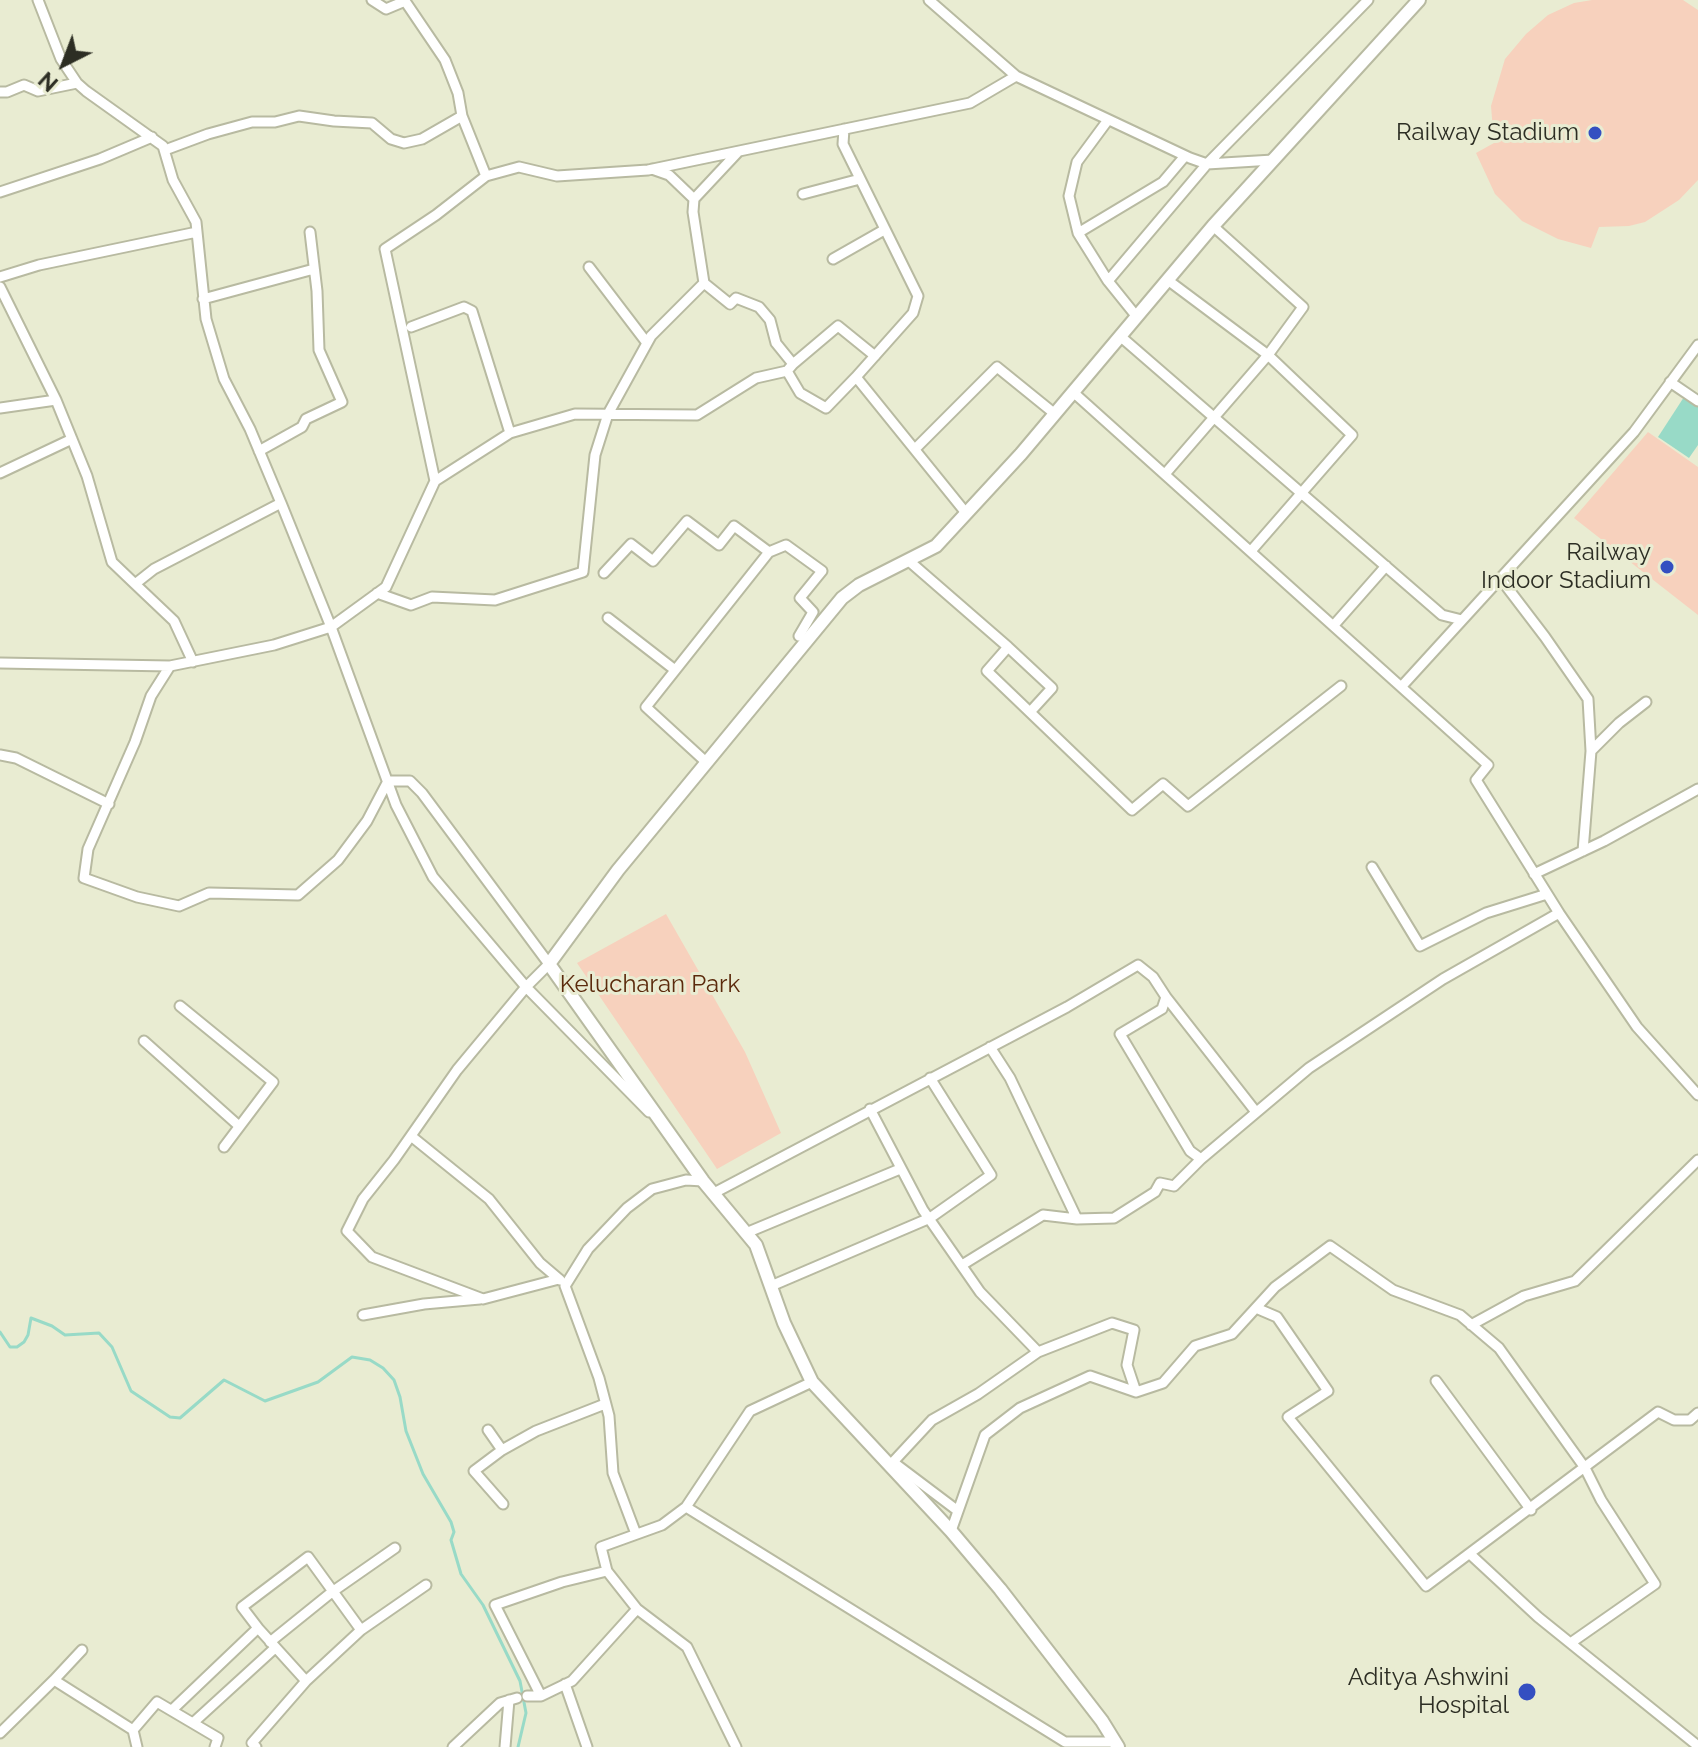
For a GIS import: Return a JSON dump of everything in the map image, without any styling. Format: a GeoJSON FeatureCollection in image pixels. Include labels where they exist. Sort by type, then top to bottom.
{"type":"FeatureCollection","features":[{"type":"Feature","properties":{"kind":"street"},"geometry":{"type":"LineString","coordinates":[[38,0],[61,59],[77,83],[152,137],[165,150],[173,180],[196,222],[206,319],[224,379],[281,503],[402,816],[433,877],[526,987],[668,1131]]}},
{"type":"Feature","properties":{"kind":"street"},"geometry":{"type":"LineString","coordinates":[[372,0],[386,9],[405,1],[445,60],[458,93],[462,116],[486,176]]}},
{"type":"Feature","properties":{"kind":"street"},"geometry":{"type":"LineString","coordinates":[[929,0],[1016,76],[1185,156],[1207,164],[1273,160]]}},
{"type":"Feature","properties":{"kind":"street"},"geometry":{"type":"LineString","coordinates":[[1108,281],[1207,164],[1368,0]]}},
{"type":"Feature","properties":{"kind":"street"},"geometry":{"type":"LineString","coordinates":[[483,1299],[372,1257],[347,1231],[363,1199],[457,1070],[549,964],[618,870],[842,598],[859,585],[936,546],[1055,414],[1213,226],[1419,0]]}},
{"type":"Feature","properties":{"kind":"street"},"geometry":{"type":"LineString","coordinates":[[435,481],[385,249],[486,176],[519,167],[557,176],[651,169],[970,103],[1016,76]]}},
{"type":"Feature","properties":{"kind":"street"},"geometry":{"type":"LineString","coordinates":[[0,92],[24,85],[38,91],[77,83]]}},
{"type":"Feature","properties":{"kind":"street"},"geometry":{"type":"LineString","coordinates":[[165,150],[252,122],[275,122],[299,116],[372,123],[391,139],[404,143],[422,139],[462,116]]}},
{"type":"Feature","properties":{"kind":"street"},"geometry":{"type":"LineString","coordinates":[[1108,120],[1084,151],[1074,173],[1069,196],[1078,233],[1108,281],[1137,317]]}},
{"type":"Feature","properties":{"kind":"street"},"geometry":{"type":"LineString","coordinates":[[739,151],[694,199],[693,212],[704,283],[730,304],[736,298],[759,307],[770,320],[776,343],[800,393],[826,408],[913,313],[918,296],[843,144],[844,129]]}},
{"type":"Feature","properties":{"kind":"street"},"geometry":{"type":"LineString","coordinates":[[0,192],[110,156],[152,137]]}},
{"type":"Feature","properties":{"kind":"street"},"geometry":{"type":"LineString","coordinates":[[1078,233],[1163,182],[1185,156]]}},
{"type":"Feature","properties":{"kind":"street"},"geometry":{"type":"LineString","coordinates":[[651,169],[669,175],[694,199]]}},
{"type":"Feature","properties":{"kind":"street"},"geometry":{"type":"LineString","coordinates":[[803,194],[860,179]]}},
{"type":"Feature","properties":{"kind":"street"},"geometry":{"type":"LineString","coordinates":[[1165,474],[1268,355],[1303,307],[1213,226]]}},
{"type":"Feature","properties":{"kind":"street"},"geometry":{"type":"LineString","coordinates":[[833,259],[884,230]]}},
{"type":"Feature","properties":{"kind":"street"},"geometry":{"type":"LineString","coordinates":[[0,277],[39,265],[197,232]]}},
{"type":"Feature","properties":{"kind":"street"},"geometry":{"type":"LineString","coordinates":[[259,451],[302,427],[306,419],[342,402],[319,350],[310,232]]}},
{"type":"Feature","properties":{"kind":"street"},"geometry":{"type":"LineString","coordinates":[[589,267],[647,343]]}},
{"type":"Feature","properties":{"kind":"street"},"geometry":{"type":"LineString","coordinates":[[203,299],[314,269]]}},
{"type":"Feature","properties":{"kind":"street"},"geometry":{"type":"LineString","coordinates":[[1169,281],[1268,355],[1352,435],[1251,551]]}},
{"type":"Feature","properties":{"kind":"street"},"geometry":{"type":"LineString","coordinates":[[377,593],[411,605],[432,597],[495,600],[583,572],[595,455],[608,414],[651,336],[704,283]]}},
{"type":"Feature","properties":{"kind":"street"},"geometry":{"type":"LineString","coordinates":[[0,287],[72,439],[87,476],[112,562],[174,621],[193,662]]}},
{"type":"Feature","properties":{"kind":"street"},"geometry":{"type":"LineString","coordinates":[[411,327],[464,307],[472,311],[510,433]]}},
{"type":"Feature","properties":{"kind":"street"},"geometry":{"type":"LineString","coordinates":[[0,663],[170,666],[274,645],[331,627],[386,587],[435,481],[510,433],[575,414],[697,415],[756,378],[790,367],[838,326],[875,356]]}},
{"type":"Feature","properties":{"kind":"street"},"geometry":{"type":"LineString","coordinates":[[1120,336],[1442,615],[1462,620]]}},
{"type":"Feature","properties":{"kind":"street"},"geometry":{"type":"LineString","coordinates":[[1402,686],[1634,432],[1698,345]]}},
{"type":"Feature","properties":{"kind":"street"},"geometry":{"type":"LineString","coordinates":[[915,449],[997,367],[1055,414]]}},
{"type":"Feature","properties":{"kind":"street"},"geometry":{"type":"LineString","coordinates":[[856,377],[966,513]]}},
{"type":"Feature","properties":{"kind":"street"},"geometry":{"type":"LineString","coordinates":[[1670,382],[1698,401]]}},
{"type":"Feature","properties":{"kind":"street"},"geometry":{"type":"LineString","coordinates":[[1073,392],[1488,765],[1476,780],[1534,874],[1637,1027],[1698,1095]]}},
{"type":"Feature","properties":{"kind":"street"},"geometry":{"type":"LineString","coordinates":[[0,408],[56,400]]}},
{"type":"Feature","properties":{"kind":"street"},"geometry":{"type":"LineString","coordinates":[[0,473],[72,439]]}},
{"type":"Feature","properties":{"kind":"street"},"geometry":{"type":"LineString","coordinates":[[135,584],[154,569],[281,503]]}},
{"type":"Feature","properties":{"kind":"street"},"geometry":{"type":"LineString","coordinates":[[604,573],[631,544],[653,561],[687,521],[719,545],[734,526],[769,552]]}},
{"type":"Feature","properties":{"kind":"street"},"geometry":{"type":"LineString","coordinates":[[706,762],[646,707],[769,552],[786,545],[822,571],[800,598],[813,612],[799,636]]}},
{"type":"Feature","properties":{"kind":"street"},"geometry":{"type":"LineString","coordinates":[[909,561],[1052,688],[1031,711]]}},
{"type":"Feature","properties":{"kind":"street"},"geometry":{"type":"LineString","coordinates":[[1334,625],[1386,566]]}},
{"type":"Feature","properties":{"kind":"street"},"geometry":{"type":"LineString","coordinates":[[1500,578],[1588,699],[1591,751],[1583,851]]}},
{"type":"Feature","properties":{"kind":"street"},"geometry":{"type":"LineString","coordinates":[[608,618],[675,670]]}},
{"type":"Feature","properties":{"kind":"street"},"geometry":{"type":"LineString","coordinates":[[1008,647],[987,671],[1132,810],[1163,784],[1188,806],[1341,686]]}},
{"type":"Feature","properties":{"kind":"street"},"geometry":{"type":"LineString","coordinates":[[170,666],[151,696],[88,849],[84,878],[137,897],[179,906],[209,893],[298,895],[338,860],[367,821],[388,781]]}},
{"type":"Feature","properties":{"kind":"street"},"geometry":{"type":"LineString","coordinates":[[1591,751],[1646,702]]}},
{"type":"Feature","properties":{"kind":"street"},"geometry":{"type":"LineString","coordinates":[[0,755],[16,758],[109,804]]}},
{"type":"Feature","properties":{"kind":"street"},"geometry":{"type":"LineString","coordinates":[[388,781],[410,781],[422,793],[549,964],[703,1181],[756,1245],[784,1323],[812,1382],[951,1531],[1058,1663],[1116,1744]]}},
{"type":"Feature","properties":{"kind":"street"},"geometry":{"type":"LineString","coordinates":[[1534,874],[1698,789]]}},
{"type":"Feature","properties":{"kind":"street"},"geometry":{"type":"LineString","coordinates":[[1372,867],[1420,946],[1486,913],[1547,894]]}},
{"type":"Feature","properties":{"kind":"street"},"geometry":{"type":"LineString","coordinates":[[962,1265],[1043,1215],[1077,1219],[1114,1218],[1155,1192],[1160,1183],[1174,1186],[1201,1159],[1309,1068],[1443,979],[1559,913]]}},
{"type":"Feature","properties":{"kind":"street"},"geometry":{"type":"LineString","coordinates":[[714,1193],[1067,1007],[1138,965],[1153,977],[1256,1112]]}},
{"type":"Feature","properties":{"kind":"street"},"geometry":{"type":"LineString","coordinates":[[1166,997],[1162,1009],[1120,1034],[1190,1151],[1201,1159]]}},
{"type":"Feature","properties":{"kind":"street"},"geometry":{"type":"LineString","coordinates":[[180,1006],[273,1082],[224,1147]]}},
{"type":"Feature","properties":{"kind":"street"},"geometry":{"type":"LineString","coordinates":[[144,1041],[239,1126]]}},
{"type":"Feature","properties":{"kind":"street"},"geometry":{"type":"LineString","coordinates":[[990,1047],[1010,1078],[1077,1219]]}},
{"type":"Feature","properties":{"kind":"street"},"geometry":{"type":"LineString","coordinates":[[771,1286],[930,1218],[991,1175],[930,1078]]}},
{"type":"Feature","properties":{"kind":"street"},"geometry":{"type":"LineString","coordinates":[[870,1109],[900,1169],[980,1292],[1038,1352]]}},
{"type":"Feature","properties":{"kind":"street"},"geometry":{"type":"LineString","coordinates":[[411,1136],[489,1199],[540,1263],[562,1282],[599,1378],[613,1473],[636,1534]]}},
{"type":"Feature","properties":{"kind":"street"},"geometry":{"type":"LineString","coordinates":[[1471,1325],[1524,1296],[1575,1281],[1698,1160]]}},
{"type":"Feature","properties":{"kind":"street"},"geometry":{"type":"LineString","coordinates":[[746,1233],[900,1169]]}},
{"type":"Feature","properties":{"kind":"street"},"geometry":{"type":"LineString","coordinates":[[363,1315],[424,1304],[483,1299],[562,1282],[627,1208],[652,1189],[686,1180],[703,1181]]}},
{"type":"Feature","properties":{"kind":"street"},"geometry":{"type":"LineString","coordinates":[[951,1531],[985,1435],[1020,1408],[1090,1376],[1136,1392],[1163,1383],[1195,1346],[1232,1334],[1275,1287],[1330,1246],[1393,1290],[1460,1315],[1499,1348],[1585,1468],[1601,1500],[1655,1584],[1572,1642]]}},
{"type":"Feature","properties":{"kind":"street"},"geometry":{"type":"LineString","coordinates":[[1256,1308],[1277,1317],[1328,1391],[1288,1417],[1426,1586],[1658,1412],[1674,1420],[1690,1420],[1698,1413]]}},
{"type":"Feature","properties":{"kind":"street"},"geometry":{"type":"LineString","coordinates":[[958,1511],[893,1462],[932,1420],[978,1394],[1038,1352],[1112,1323],[1134,1330],[1127,1365],[1136,1392]]}},
{"type":"Feature","properties":{"kind":"street"},"geometry":{"type":"LineString","coordinates":[[1436,1381],[1531,1510]]}},
{"type":"Feature","properties":{"kind":"street"},"geometry":{"type":"LineString","coordinates":[[736,1747],[687,1647],[637,1609],[607,1571],[601,1547],[662,1525],[686,1507],[750,1411],[812,1382]]}},
{"type":"Feature","properties":{"kind":"street"},"geometry":{"type":"LineString","coordinates":[[503,1504],[474,1471],[502,1450],[536,1431],[605,1404]]}},
{"type":"Feature","properties":{"kind":"street"},"geometry":{"type":"LineString","coordinates":[[488,1430],[502,1450]]}},
{"type":"Feature","properties":{"kind":"street"},"geometry":{"type":"LineString","coordinates":[[686,1507],[1065,1742],[1116,1744]]}},
{"type":"Feature","properties":{"kind":"street"},"geometry":{"type":"LineString","coordinates":[[194,1722],[332,1592],[395,1548]]}},
{"type":"Feature","properties":{"kind":"street"},"geometry":{"type":"LineString","coordinates":[[1470,1554],[1538,1617],[1698,1746]]}},
{"type":"Feature","properties":{"kind":"street"},"geometry":{"type":"LineString","coordinates":[[306,1681],[242,1607],[308,1557],[361,1630]]}},
{"type":"Feature","properties":{"kind":"street"},"geometry":{"type":"LineString","coordinates":[[541,1696],[495,1605],[562,1582],[607,1571]]}},
{"type":"Feature","properties":{"kind":"street"},"geometry":{"type":"LineString","coordinates":[[256,1747],[252,1743],[306,1681],[361,1630],[426,1585]]}},
{"type":"Feature","properties":{"kind":"street"},"geometry":{"type":"LineString","coordinates":[[453,1747],[500,1703],[541,1696],[572,1681],[637,1609]]}},
{"type":"Feature","properties":{"kind":"street"},"geometry":{"type":"LineString","coordinates":[[172,1710],[258,1628]]}},
{"type":"Feature","properties":{"kind":"street"},"geometry":{"type":"LineString","coordinates":[[0,1733],[82,1650]]}},
{"type":"Feature","properties":{"kind":"street"},"geometry":{"type":"LineString","coordinates":[[54,1680],[133,1730],[137,1747]]}},
{"type":"Feature","properties":{"kind":"street"},"geometry":{"type":"LineString","coordinates":[[565,1684],[587,1747]]}},
{"type":"Feature","properties":{"kind":"street"},"geometry":{"type":"LineString","coordinates":[[505,1747],[518,1698]]}},
{"type":"Feature","properties":{"kind":"street"},"geometry":{"type":"LineString","coordinates":[[133,1730],[157,1702],[218,1738],[215,1747]]}},
{"type":"Feature","properties":{"kind":"green space","name":"Railway Stadium"},"geometry":{"type":"Polygon","coordinates":[[[1592,0],[1683,0],[1698,10],[1698,180],[1679,200],[1645,222],[1599,227],[1591,248],[1558,239],[1522,221],[1495,194],[1476,153],[1494,143],[1491,106],[1505,59],[1526,34],[1548,15],[1574,3],[1592,0]]]}},
{"type":"Feature","properties":{"kind":"green space","name":"Railway Indoor Stadium"},"geometry":{"type":"Polygon","coordinates":[[[1648,432],[1698,467],[1698,615],[1574,518],[1648,432]]]}},
{"type":"Feature","properties":{"kind":"green space","name":"Kelucharan Park"},"geometry":{"type":"Polygon","coordinates":[[[666,914],[745,1052],[781,1133],[717,1169],[577,963],[666,914]]]}},
{"type":"Feature","properties":{"kind":"water"},"geometry":{"type":"Polygon","coordinates":[[[1684,397],[1698,407],[1698,445],[1689,458],[1658,437],[1684,397]]]}},
{"type":"Feature","properties":{"kind":"waterway"},"geometry":{"type":"LineString","coordinates":[[0,1332],[10,1347],[24,1342],[31,1318],[65,1335],[99,1333],[112,1347],[131,1391],[170,1417],[180,1418],[224,1380],[265,1401],[318,1382],[352,1357],[370,1360],[383,1368],[394,1380],[406,1431],[423,1474],[451,1522],[454,1532],[451,1540],[461,1574],[483,1605],[520,1681],[526,1713],[518,1747]]}},
{"type":"Feature","properties":{"kind":"place","name":"Railway Stadium"},"geometry":{"type":"Point","coordinates":[1595,133]}},
{"type":"Feature","properties":{"kind":"place","name":"Railway Indoor Stadium"},"geometry":{"type":"Point","coordinates":[1667,567]}},
{"type":"Feature","properties":{"kind":"place","name":"Aditya Ashwini Hospital"},"geometry":{"type":"Point","coordinates":[1527,1692]}}]}
